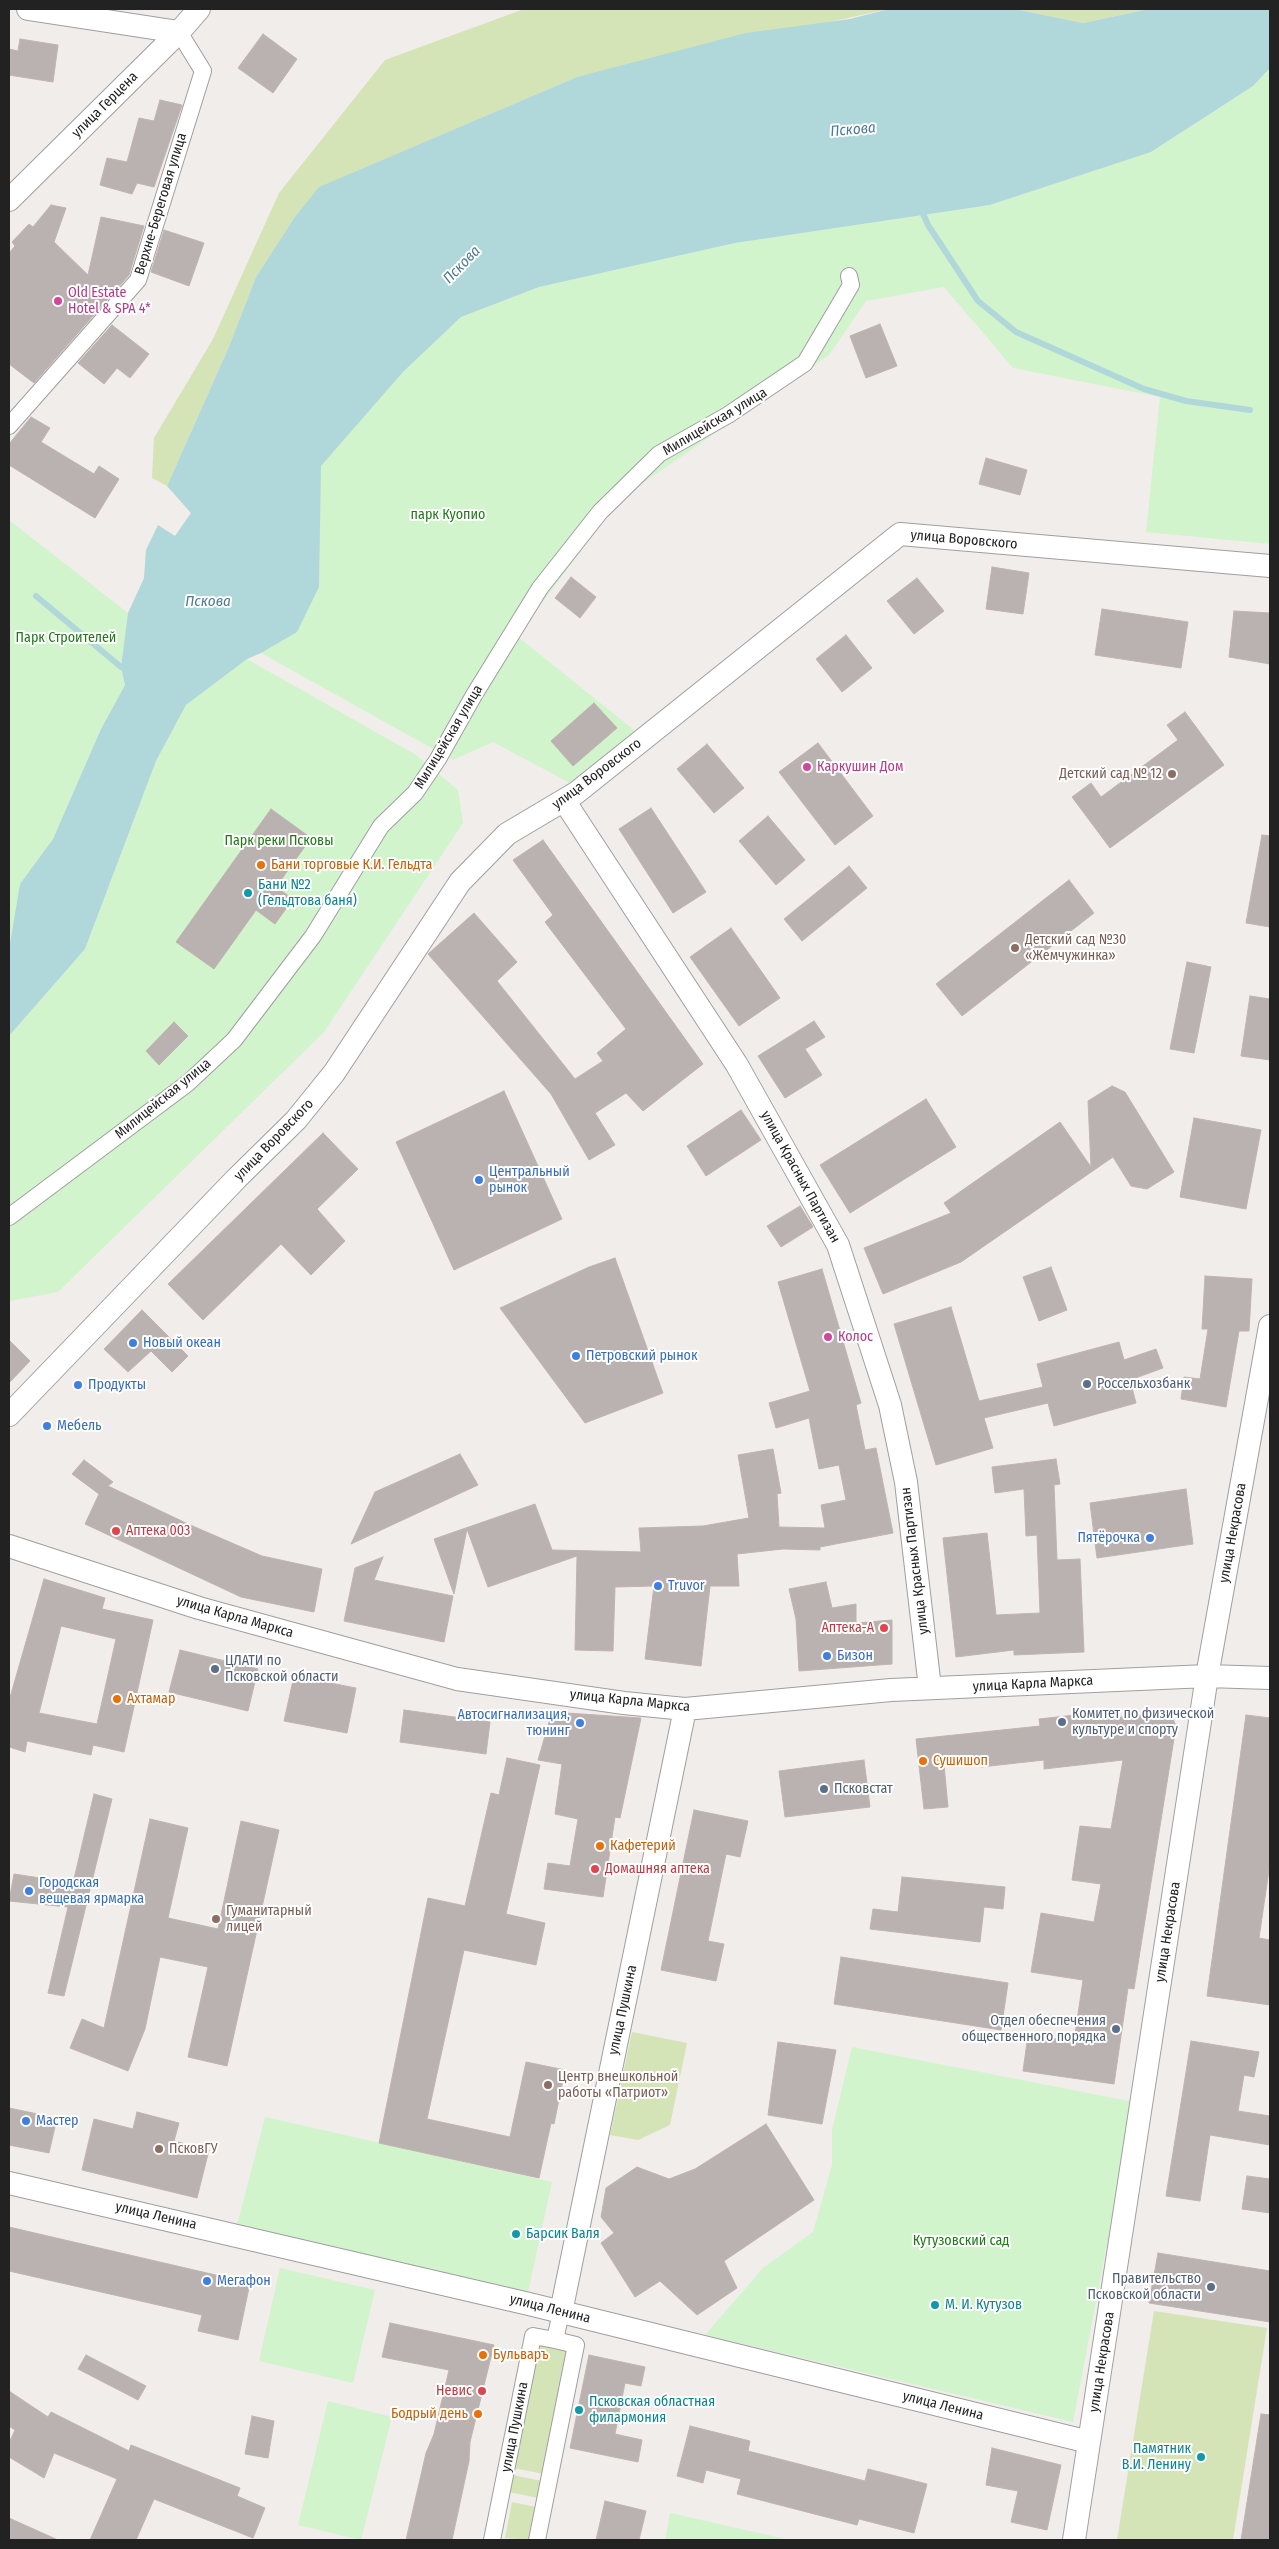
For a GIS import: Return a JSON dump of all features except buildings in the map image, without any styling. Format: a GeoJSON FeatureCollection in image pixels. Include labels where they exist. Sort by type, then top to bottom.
{"type":"FeatureCollection","features":[{"type":"Feature","properties":{"kind":"street"},"geometry":{"type":"LineString","coordinates":[[28,9],[179,32]]}},
{"type":"Feature","properties":{"kind":"street","name":"улица Герцена"},"geometry":{"type":"LineString","coordinates":[[9,200],[179,32],[199,9]]}},
{"type":"Feature","properties":{"kind":"street","name":"Верхне-Береговая улица"},"geometry":{"type":"LineString","coordinates":[[9,426],[138,280],[203,71],[179,32]]}},
{"type":"Feature","properties":{"kind":"street","name":"Милицейская улица"},"geometry":{"type":"LineString","coordinates":[[9,1217],[188,1083],[234,1040],[312,936],[381,826],[415,793],[438,759],[540,588],[600,512],[659,454],[728,415],[804,363],[851,285],[849,276]]}},
{"type":"Feature","properties":{"kind":"street","name":"улица Воровского"},"geometry":{"type":"LineString","coordinates":[[9,1415],[237,1178],[296,1120],[334,1073],[460,882],[507,834],[565,802],[900,534],[1270,566]]}},
{"type":"Feature","properties":{"kind":"street","name":"улица Красных Партизан"},"geometry":{"type":"LineString","coordinates":[[565,802],[737,1065],[838,1245],[890,1405],[894,1424],[906,1482],[930,1688]]}},
{"type":"Feature","properties":{"kind":"street","name":"улица Некрасова"},"geometry":{"type":"LineString","coordinates":[[1074,2540],[1207,1676],[1270,1326]]}},
{"type":"Feature","properties":{"kind":"street","name":"улица Карла Маркса"},"geometry":{"type":"LineString","coordinates":[[9,1546],[199,1608],[457,1679],[624,1703],[685,1709],[930,1688],[1207,1676],[1270,1678]]}},
{"type":"Feature","properties":{"kind":"street","name":"улица Пушкина"},"geometry":{"type":"LineString","coordinates":[[555,2340],[685,1709]]}},
{"type":"Feature","properties":{"kind":"street","name":"улица Ленина"},"geometry":{"type":"LineString","coordinates":[[9,2183],[561,2312],[1090,2442]]}},
{"type":"Feature","properties":{"kind":"street","name":"улица Пушкина"},"geometry":{"type":"LineString","coordinates":[[492,2540],[533,2336],[576,2345],[537,2540]]}},
{"type":"Feature","properties":{"kind":"green space"},"geometry":{"type":"Polygon","coordinates":[[[524,9],[889,9],[577,77],[320,187],[294,218],[256,277],[228,349],[167,486],[152,478],[154,438],[213,339],[279,193],[385,60],[524,9]]]}},
{"type":"Feature","properties":{"kind":"green space"},"geometry":{"type":"Polygon","coordinates":[[[1015,9],[1149,9],[1083,23],[1015,9]]]}},
{"type":"Feature","properties":{"kind":"green space","name":"парк Куопио"},"geometry":{"type":"Polygon","coordinates":[[[1270,68],[1270,544],[1146,532],[1160,397],[1013,368],[944,287],[866,301],[829,355],[621,498],[517,636],[639,734],[572,784],[493,742],[453,760],[261,653],[297,631],[319,587],[320,466],[403,372],[461,317],[539,287],[735,243],[990,205],[1151,152],[1253,86],[1270,68]]]}},
{"type":"Feature","properties":{"kind":"green space","name":"Парк Строителей"},"geometry":{"type":"Polygon","coordinates":[[[9,520],[128,613],[121,667],[125,685],[101,729],[53,839],[20,884],[9,949],[9,520]]]}},
{"type":"Feature","properties":{"kind":"green space","name":"Парк реки Псковы"},"geometry":{"type":"Polygon","coordinates":[[[247,659],[416,755],[458,790],[463,823],[324,1032],[58,1292],[9,1301],[9,1036],[85,949],[156,761],[186,705],[247,659]]]}},
{"type":"Feature","properties":{"kind":"green space"},"geometry":{"type":"Polygon","coordinates":[[[632,2032],[687,2043],[670,2125],[638,2140],[610,2135],[632,2032]]]}},
{"type":"Feature","properties":{"kind":"green space","name":"Кутузовский сад"},"geometry":{"type":"Polygon","coordinates":[[[852,2047],[1134,2102],[1073,2422],[705,2335],[763,2268],[813,2232],[832,2165],[832,2130],[852,2047]]]}},
{"type":"Feature","properties":{"kind":"green space"},"geometry":{"type":"Polygon","coordinates":[[[265,2117],[552,2182],[527,2297],[236,2229],[265,2117]]]}},
{"type":"Feature","properties":{"kind":"green space"},"geometry":{"type":"Polygon","coordinates":[[[280,2268],[375,2290],[353,2383],[259,2361],[280,2268]]]}},
{"type":"Feature","properties":{"kind":"green space"},"geometry":{"type":"Polygon","coordinates":[[[1154,2311],[1267,2328],[1233,2540],[1117,2540],[1154,2311]]]}},
{"type":"Feature","properties":{"kind":"green space"},"geometry":{"type":"Polygon","coordinates":[[[538,2341],[569,2348],[544,2474],[513,2468],[538,2341]]]}},
{"type":"Feature","properties":{"kind":"green space"},"geometry":{"type":"Polygon","coordinates":[[[328,2401],[392,2417],[361,2540],[298,2525],[328,2401]]]}},
{"type":"Feature","properties":{"kind":"green space"},"geometry":{"type":"Polygon","coordinates":[[[513,2475],[542,2481],[538,2498],[509,2492],[513,2475]]]}},
{"type":"Feature","properties":{"kind":"green space"},"geometry":{"type":"Polygon","coordinates":[[[512,2502],[536,2507],[530,2540],[505,2538],[512,2502]]]}},
{"type":"Feature","properties":{"kind":"green space"},"geometry":{"type":"Polygon","coordinates":[[[670,2513],[790,2540],[665,2540],[670,2513]]]}},
{"type":"Feature","properties":{"kind":"water","name":"Пскова"},"geometry":{"type":"Polygon","coordinates":[[[889,9],[1015,9],[1083,23],[1149,9],[1270,9],[1270,68],[1253,86],[1151,152],[990,205],[735,243],[539,287],[461,317],[403,372],[321,466],[319,587],[297,632],[247,659],[186,705],[156,761],[85,949],[9,1036],[9,949],[20,884],[53,839],[101,729],[125,685],[121,667],[128,613],[144,578],[146,550],[158,525],[175,536],[191,513],[167,486],[228,349],[256,277],[294,218],[319,187],[577,77],[746,33],[850,19],[889,9]]]}},
{"type":"Feature","properties":{"kind":"waterway"},"geometry":{"type":"LineString","coordinates":[[921,209],[928,225],[978,301],[1016,332],[1144,389],[1186,401],[1250,410]]}},
{"type":"Feature","properties":{"kind":"waterway"},"geometry":{"type":"LineString","coordinates":[[36,596],[121,667]]}},
{"type":"Feature","properties":{"kind":"place","name":"Old Estate Hotel & SPA 4*"},"geometry":{"type":"Point","coordinates":[58,301]}},
{"type":"Feature","properties":{"kind":"place","name":"Каркушин Дом"},"geometry":{"type":"Point","coordinates":[807,767]}},
{"type":"Feature","properties":{"kind":"place","name":"Детский сад № 12"},"geometry":{"type":"Point","coordinates":[1172,774]}},
{"type":"Feature","properties":{"kind":"place","name":"Бани торговые К.И. Гельдта"},"geometry":{"type":"Point","coordinates":[261,865]}},
{"type":"Feature","properties":{"kind":"place","name":"Бани №2 (Гельдтова баня)"},"geometry":{"type":"Point","coordinates":[248,893]}},
{"type":"Feature","properties":{"kind":"place","name":"Детский сад №30 «Жемчужинка»"},"geometry":{"type":"Point","coordinates":[1015,948]}},
{"type":"Feature","properties":{"kind":"place","name":"Центральный рынок"},"geometry":{"type":"Point","coordinates":[479,1180]}},
{"type":"Feature","properties":{"kind":"place","name":"Колос"},"geometry":{"type":"Point","coordinates":[828,1337]}},
{"type":"Feature","properties":{"kind":"place","name":"Новый океан"},"geometry":{"type":"Point","coordinates":[133,1343]}},
{"type":"Feature","properties":{"kind":"place","name":"Петровский рынок"},"geometry":{"type":"Point","coordinates":[576,1356]}},
{"type":"Feature","properties":{"kind":"place","name":"Россельхозбанк"},"geometry":{"type":"Point","coordinates":[1087,1384]}},
{"type":"Feature","properties":{"kind":"place","name":"Продукты"},"geometry":{"type":"Point","coordinates":[78,1385]}},
{"type":"Feature","properties":{"kind":"place","name":"Мебель"},"geometry":{"type":"Point","coordinates":[47,1426]}},
{"type":"Feature","properties":{"kind":"place","name":"Аптека 003"},"geometry":{"type":"Point","coordinates":[116,1531]}},
{"type":"Feature","properties":{"kind":"place","name":"Пятёрочка"},"geometry":{"type":"Point","coordinates":[1150,1538]}},
{"type":"Feature","properties":{"kind":"place","name":"Truvor"},"geometry":{"type":"Point","coordinates":[658,1586]}},
{"type":"Feature","properties":{"kind":"place","name":"Аптека-А"},"geometry":{"type":"Point","coordinates":[884,1628]}},
{"type":"Feature","properties":{"kind":"place","name":"Бизон"},"geometry":{"type":"Point","coordinates":[827,1656]}},
{"type":"Feature","properties":{"kind":"place","name":"ЦЛАТИ по Псковской области"},"geometry":{"type":"Point","coordinates":[215,1669]}},
{"type":"Feature","properties":{"kind":"place","name":"Ахтамар"},"geometry":{"type":"Point","coordinates":[117,1699]}},
{"type":"Feature","properties":{"kind":"place","name":"Комитет по физической культуре и спорту"},"geometry":{"type":"Point","coordinates":[1062,1722]}},
{"type":"Feature","properties":{"kind":"place","name":"Автосигнализация, тюнинг"},"geometry":{"type":"Point","coordinates":[580,1723]}},
{"type":"Feature","properties":{"kind":"place","name":"Сушишоп"},"geometry":{"type":"Point","coordinates":[923,1761]}},
{"type":"Feature","properties":{"kind":"place","name":"Псковстат"},"geometry":{"type":"Point","coordinates":[824,1789]}},
{"type":"Feature","properties":{"kind":"place","name":"Кафетерий"},"geometry":{"type":"Point","coordinates":[600,1846]}},
{"type":"Feature","properties":{"kind":"place","name":"Домашняя аптека"},"geometry":{"type":"Point","coordinates":[595,1869]}},
{"type":"Feature","properties":{"kind":"place","name":"Городская вещевая ярмарка"},"geometry":{"type":"Point","coordinates":[29,1891]}},
{"type":"Feature","properties":{"kind":"place","name":"Гуманитарный лицей"},"geometry":{"type":"Point","coordinates":[216,1919]}},
{"type":"Feature","properties":{"kind":"place","name":"Отдел обеспечения общественного порядка"},"geometry":{"type":"Point","coordinates":[1116,2029]}},
{"type":"Feature","properties":{"kind":"place","name":"Центр внешкольной работы «Патриот»"},"geometry":{"type":"Point","coordinates":[548,2085]}},
{"type":"Feature","properties":{"kind":"place","name":"Мастер"},"geometry":{"type":"Point","coordinates":[26,2121]}},
{"type":"Feature","properties":{"kind":"place","name":"ПсковГУ"},"geometry":{"type":"Point","coordinates":[159,2149]}},
{"type":"Feature","properties":{"kind":"place","name":"Барсик Валя"},"geometry":{"type":"Point","coordinates":[516,2234]}},
{"type":"Feature","properties":{"kind":"place","name":"Мегафон"},"geometry":{"type":"Point","coordinates":[207,2281]}},
{"type":"Feature","properties":{"kind":"place","name":"Правительство Псковской области"},"geometry":{"type":"Point","coordinates":[1211,2287]}},
{"type":"Feature","properties":{"kind":"place","name":"М. И. Кутузов"},"geometry":{"type":"Point","coordinates":[935,2305]}},
{"type":"Feature","properties":{"kind":"place","name":"Бульваръ"},"geometry":{"type":"Point","coordinates":[483,2355]}},
{"type":"Feature","properties":{"kind":"place","name":"Невис"},"geometry":{"type":"Point","coordinates":[482,2391]}},
{"type":"Feature","properties":{"kind":"place","name":"Псковская областная филармония"},"geometry":{"type":"Point","coordinates":[579,2410]}},
{"type":"Feature","properties":{"kind":"place","name":"Бодрый день"},"geometry":{"type":"Point","coordinates":[478,2414]}},
{"type":"Feature","properties":{"kind":"place","name":"Памятник В.И. Ленину"},"geometry":{"type":"Point","coordinates":[1201,2457]}}]}
